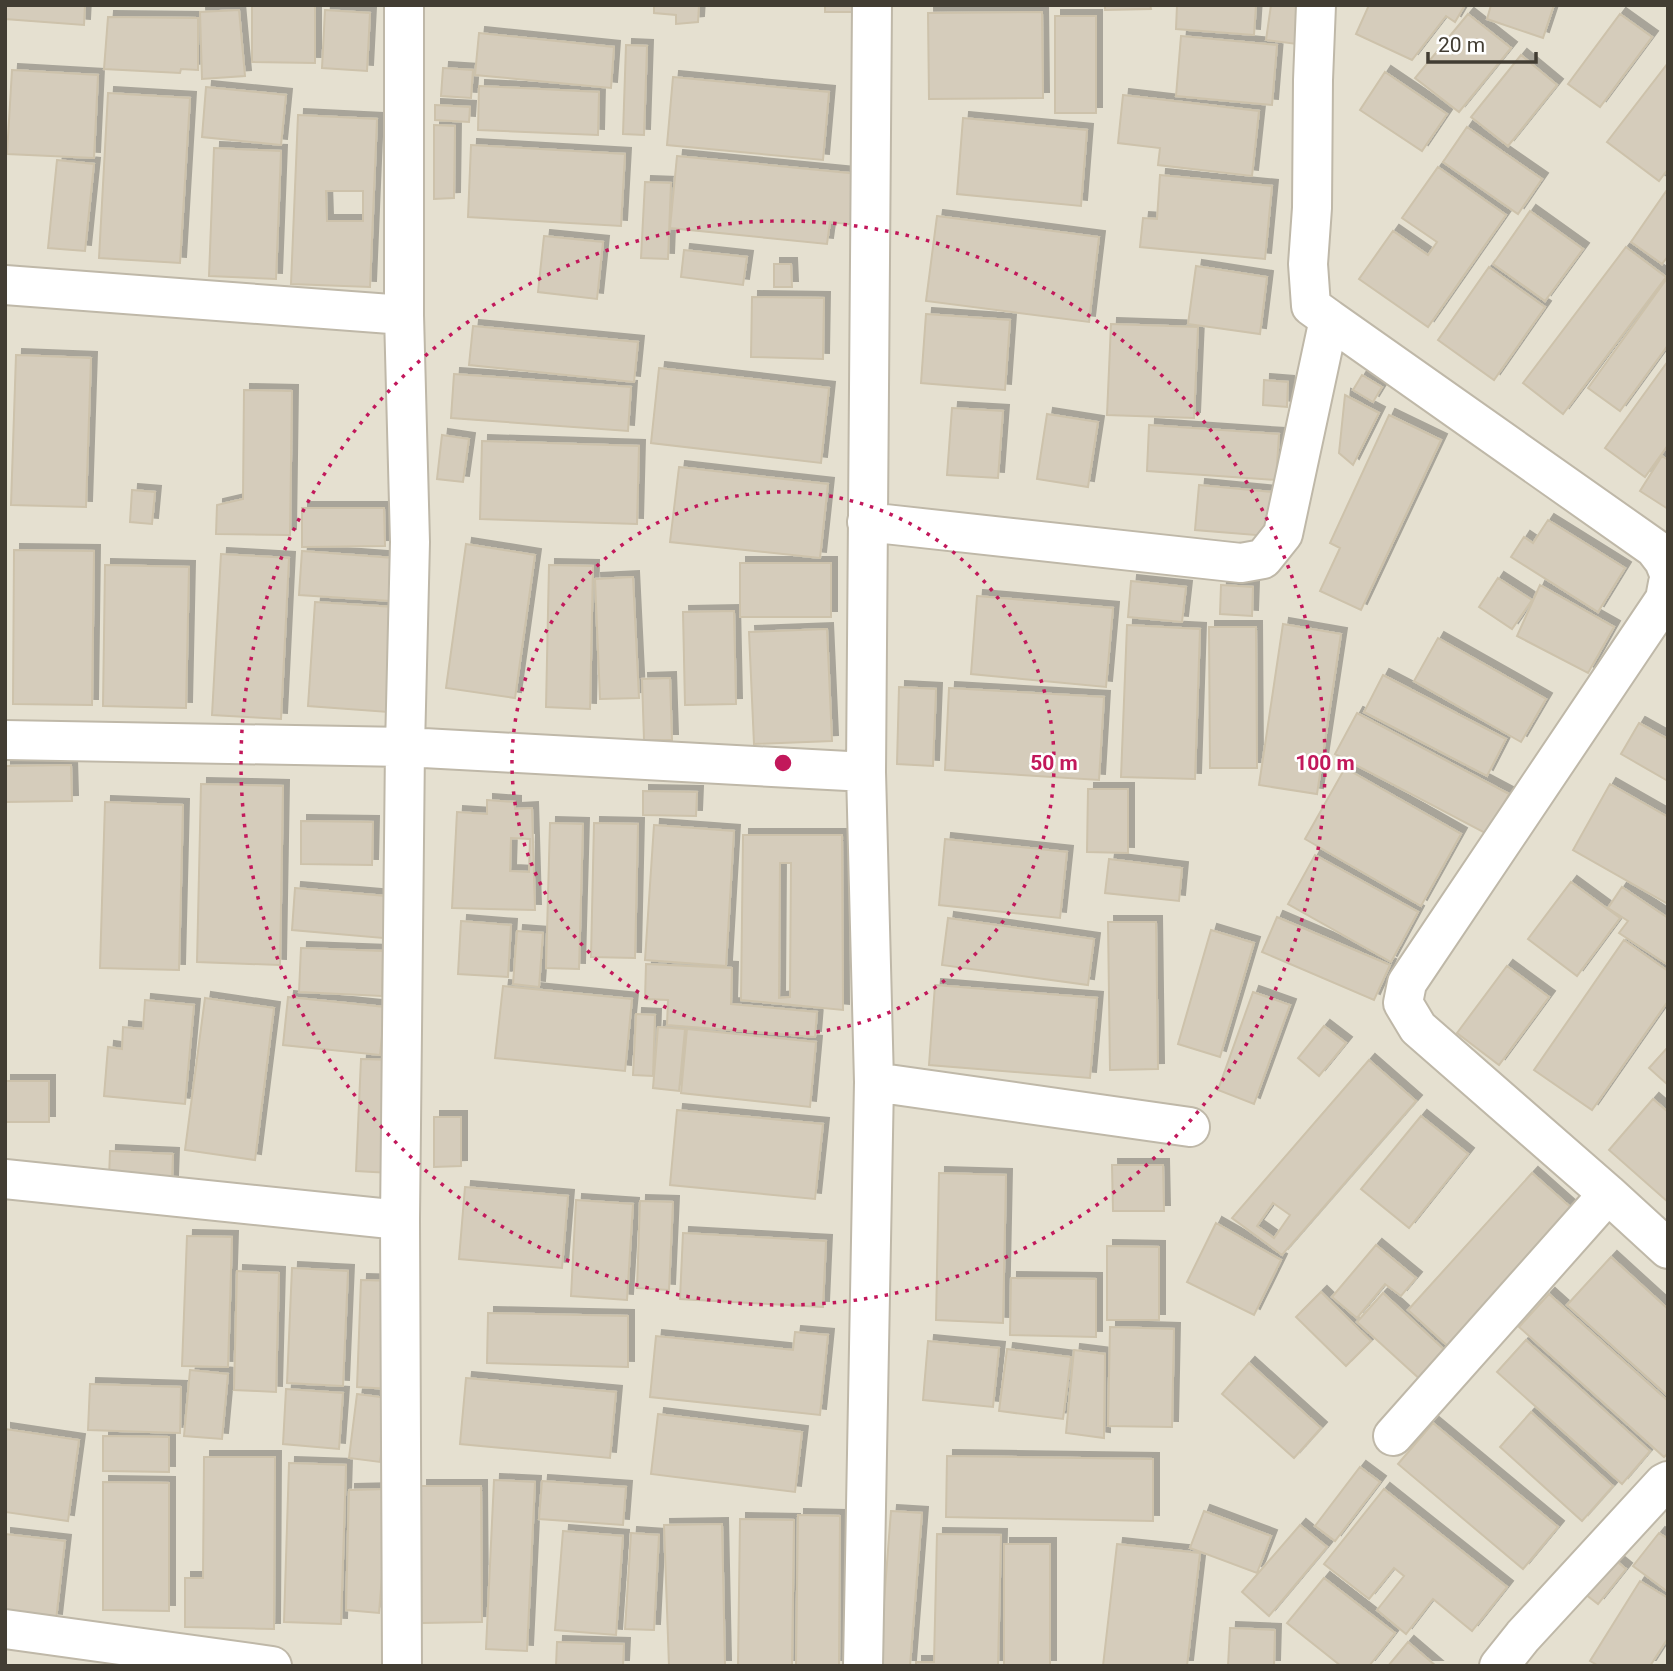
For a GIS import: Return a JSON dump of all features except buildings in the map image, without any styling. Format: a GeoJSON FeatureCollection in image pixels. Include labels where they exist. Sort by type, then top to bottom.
{"type":"FeatureCollection","features":[{"type":"Feature","properties":{"kind":"street"},"geometry":{"type":"LineString","coordinates":[[402,1666],[400,1220],[410,542],[404,315],[404,5]]}},
{"type":"Feature","properties":{"kind":"street"},"geometry":{"type":"LineString","coordinates":[[863,1666],[874,1082],[866,772],[872,5]]}},
{"type":"Feature","properties":{"kind":"street"},"geometry":{"type":"LineString","coordinates":[[1316,5],[1312,80],[1312,208],[1308,264],[1311,306],[1654,548],[1668,571]]}},
{"type":"Feature","properties":{"kind":"street"},"geometry":{"type":"LineString","coordinates":[[5,285],[404,315]]}},
{"type":"Feature","properties":{"kind":"street"},"geometry":{"type":"LineString","coordinates":[[867,522],[1241,563],[1263,559],[1283,534],[1329,319]]}},
{"type":"Feature","properties":{"kind":"street"},"geometry":{"type":"LineString","coordinates":[[1668,583],[1665,599],[1407,983],[1403,1003],[1418,1028],[1668,1250]]}},
{"type":"Feature","properties":{"kind":"street"},"geometry":{"type":"LineString","coordinates":[[5,740],[405,747],[866,772]]}},
{"type":"Feature","properties":{"kind":"street"},"geometry":{"type":"LineString","coordinates":[[874,1082],[1190,1127]]}},
{"type":"Feature","properties":{"kind":"street"},"geometry":{"type":"LineString","coordinates":[[5,1179],[400,1220]]}},
{"type":"Feature","properties":{"kind":"street"},"geometry":{"type":"LineString","coordinates":[[1393,1436],[1608,1194]]}},
{"type":"Feature","properties":{"kind":"street"},"geometry":{"type":"LineString","coordinates":[[1499,1666],[1523,1636],[1668,1481]]}},
{"type":"Feature","properties":{"kind":"street"},"geometry":{"type":"LineString","coordinates":[[5,1629],[272,1666]]}},
{"type":"Feature","properties":{"kind":"shaded area"},"geometry":{"type":"Polygon","coordinates":[[[5,5],[1668,5],[1668,1666],[5,1666],[5,5]]]}}]}
